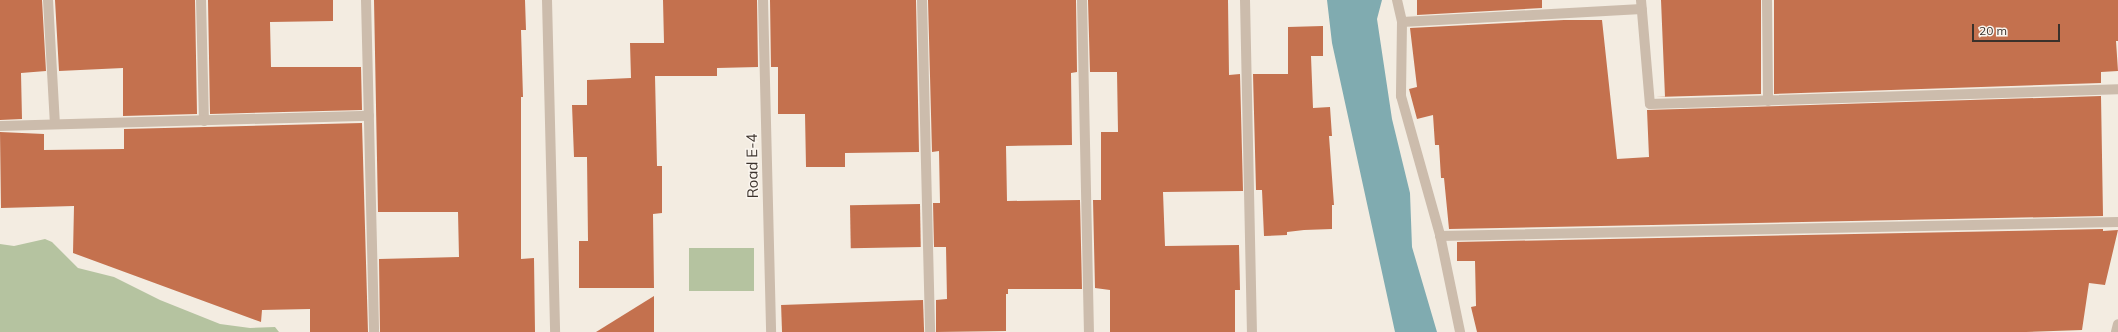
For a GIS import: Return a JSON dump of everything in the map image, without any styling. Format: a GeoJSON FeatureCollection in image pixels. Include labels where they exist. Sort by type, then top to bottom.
{"type":"FeatureCollection","features":[{"type":"Feature","properties":{"kind":"street"},"geometry":{"type":"LineString","coordinates":[[48,0],[55,124]]}},
{"type":"Feature","properties":{"kind":"street"},"geometry":{"type":"LineString","coordinates":[[201,0],[204,121]]}},
{"type":"Feature","properties":{"kind":"street"},"geometry":{"type":"LineString","coordinates":[[366,0],[374,332]]}},
{"type":"Feature","properties":{"kind":"street"},"geometry":{"type":"LineString","coordinates":[[547,0],[555,332]]}},
{"type":"Feature","properties":{"kind":"street","name":"Road E-4"},"geometry":{"type":"LineString","coordinates":[[763,0],[771,332]]}},
{"type":"Feature","properties":{"kind":"street"},"geometry":{"type":"LineString","coordinates":[[922,0],[930,332]]}},
{"type":"Feature","properties":{"kind":"street"},"geometry":{"type":"LineString","coordinates":[[1082,0],[1089,332]]}},
{"type":"Feature","properties":{"kind":"street"},"geometry":{"type":"LineString","coordinates":[[1245,0],[1252,332]]}},
{"type":"Feature","properties":{"kind":"street"},"geometry":{"type":"LineString","coordinates":[[1397,0],[1402,22],[1400,96],[1440,236],[1460,332]]}},
{"type":"Feature","properties":{"kind":"street"},"geometry":{"type":"LineString","coordinates":[[1767,0],[1768,101]]}},
{"type":"Feature","properties":{"kind":"street"},"geometry":{"type":"LineString","coordinates":[[1402,22],[1642,5],[1650,104],[2118,89]]}},
{"type":"Feature","properties":{"kind":"street"},"geometry":{"type":"LineString","coordinates":[[0,126],[369,116]]}},
{"type":"Feature","properties":{"kind":"street"},"geometry":{"type":"LineString","coordinates":[[1440,236],[2118,222]]}},
{"type":"Feature","properties":{"kind":"street"},"geometry":{"type":"LineString","coordinates":[[2116,332],[2118,324]]}},
{"type":"Feature","properties":{"kind":"green space"},"geometry":{"type":"Polygon","coordinates":[[[45,239],[52,242],[78,268],[114,277],[160,300],[220,324],[250,328],[275,327],[279,332],[0,332],[0,244],[14,246],[45,239]]]}},
{"type":"Feature","properties":{"kind":"green space"},"geometry":{"type":"Polygon","coordinates":[[[689,248],[754,248],[754,291],[689,291],[689,248]]]}},
{"type":"Feature","properties":{"kind":"water"},"geometry":{"type":"Polygon","coordinates":[[[1327,0],[1382,0],[1377,19],[1392,119],[1410,193],[1412,247],[1437,332],[1395,332],[1332,43],[1327,0]]]}},
{"type":"Feature","properties":{"kind":"building"},"geometry":{"type":"Polygon","coordinates":[[[0,0],[42,0],[46,71],[21,73],[22,119],[0,120],[0,0]]]}},
{"type":"Feature","properties":{"kind":"building"},"geometry":{"type":"Polygon","coordinates":[[[55,0],[195,0],[197,114],[123,116],[123,68],[59,71],[55,0]]]}},
{"type":"Feature","properties":{"kind":"building"},"geometry":{"type":"Polygon","coordinates":[[[208,0],[333,0],[333,21],[270,22],[271,67],[361,67],[362,110],[210,114],[208,0]]]}},
{"type":"Feature","properties":{"kind":"building"},"geometry":{"type":"Polygon","coordinates":[[[374,0],[525,0],[526,30],[521,30],[523,97],[521,97],[521,259],[534,258],[535,332],[380,332],[379,259],[459,257],[458,212],[378,212],[374,0]]]}},
{"type":"Feature","properties":{"kind":"building"},"geometry":{"type":"Polygon","coordinates":[[[663,0],[757,0],[758,67],[717,68],[717,76],[655,76],[657,166],[662,166],[662,213],[653,214],[654,288],[579,288],[579,241],[588,241],[587,157],[574,157],[572,105],[587,105],[587,80],[631,78],[630,43],[664,43],[663,0]]]}},
{"type":"Feature","properties":{"kind":"building"},"geometry":{"type":"Polygon","coordinates":[[[770,0],[916,0],[919,152],[845,153],[845,167],[806,167],[805,114],[778,114],[778,67],[771,67],[770,0]]]}},
{"type":"Feature","properties":{"kind":"building"},"geometry":{"type":"Polygon","coordinates":[[[928,0],[1076,0],[1077,72],[1071,73],[1072,145],[1006,146],[1007,201],[1080,200],[1082,289],[1008,289],[1008,294],[1006,294],[1006,331],[936,332],[936,300],[947,299],[946,247],[934,247],[933,203],[940,203],[939,151],[932,152],[928,0]]]}},
{"type":"Feature","properties":{"kind":"building"},"geometry":{"type":"Polygon","coordinates":[[[1088,0],[1228,0],[1229,75],[1240,74],[1243,191],[1163,192],[1165,246],[1239,245],[1240,290],[1235,290],[1235,332],[1110,332],[1110,290],[1095,288],[1093,200],[1101,200],[1101,132],[1118,132],[1117,72],[1090,72],[1088,0]]]}},
{"type":"Feature","properties":{"kind":"building"},"geometry":{"type":"Polygon","coordinates":[[[1417,0],[1542,0],[1542,8],[1417,15],[1417,0]]]}},
{"type":"Feature","properties":{"kind":"building"},"geometry":{"type":"Polygon","coordinates":[[[1661,0],[1761,0],[1761,94],[1665,97],[1661,0]]]}},
{"type":"Feature","properties":{"kind":"building"},"geometry":{"type":"Polygon","coordinates":[[[1774,0],[2118,0],[2118,41],[2116,41],[2118,71],[2101,72],[2101,83],[1774,94],[1774,0]]]}},
{"type":"Feature","properties":{"kind":"building"},"geometry":{"type":"Polygon","coordinates":[[[1564,20],[1602,20],[1617,159],[1649,157],[1647,110],[2101,96],[2103,216],[1449,229],[1444,178],[1441,178],[1439,145],[1435,145],[1433,115],[1417,119],[1409,89],[1417,87],[1410,28],[1564,20]]]}},
{"type":"Feature","properties":{"kind":"building"},"geometry":{"type":"Polygon","coordinates":[[[1323,26],[1323,56],[1311,56],[1313,108],[1330,107],[1332,136],[1329,136],[1334,205],[1332,205],[1332,229],[1304,230],[1287,232],[1287,235],[1264,236],[1262,190],[1256,190],[1253,74],[1288,74],[1288,27],[1323,26]]]}},
{"type":"Feature","properties":{"kind":"building"},"geometry":{"type":"Polygon","coordinates":[[[362,123],[368,332],[310,332],[310,309],[262,310],[261,322],[73,253],[74,206],[1,208],[0,132],[44,134],[44,150],[124,149],[124,129],[362,123]]]}},
{"type":"Feature","properties":{"kind":"building"},"geometry":{"type":"Polygon","coordinates":[[[920,204],[921,247],[851,248],[850,205],[920,204]]]}},
{"type":"Feature","properties":{"kind":"building"},"geometry":{"type":"Polygon","coordinates":[[[2103,229],[2103,231],[2118,230],[2105,285],[2089,283],[2082,330],[2026,332],[1477,332],[1471,307],[1476,306],[1475,261],[1457,261],[1457,242],[2103,229]]]}},
{"type":"Feature","properties":{"kind":"building"},"geometry":{"type":"Polygon","coordinates":[[[654,296],[654,332],[596,332],[654,296]]]}},
{"type":"Feature","properties":{"kind":"building"},"geometry":{"type":"Polygon","coordinates":[[[923,300],[924,332],[782,332],[781,305],[923,300]]]}}]}
